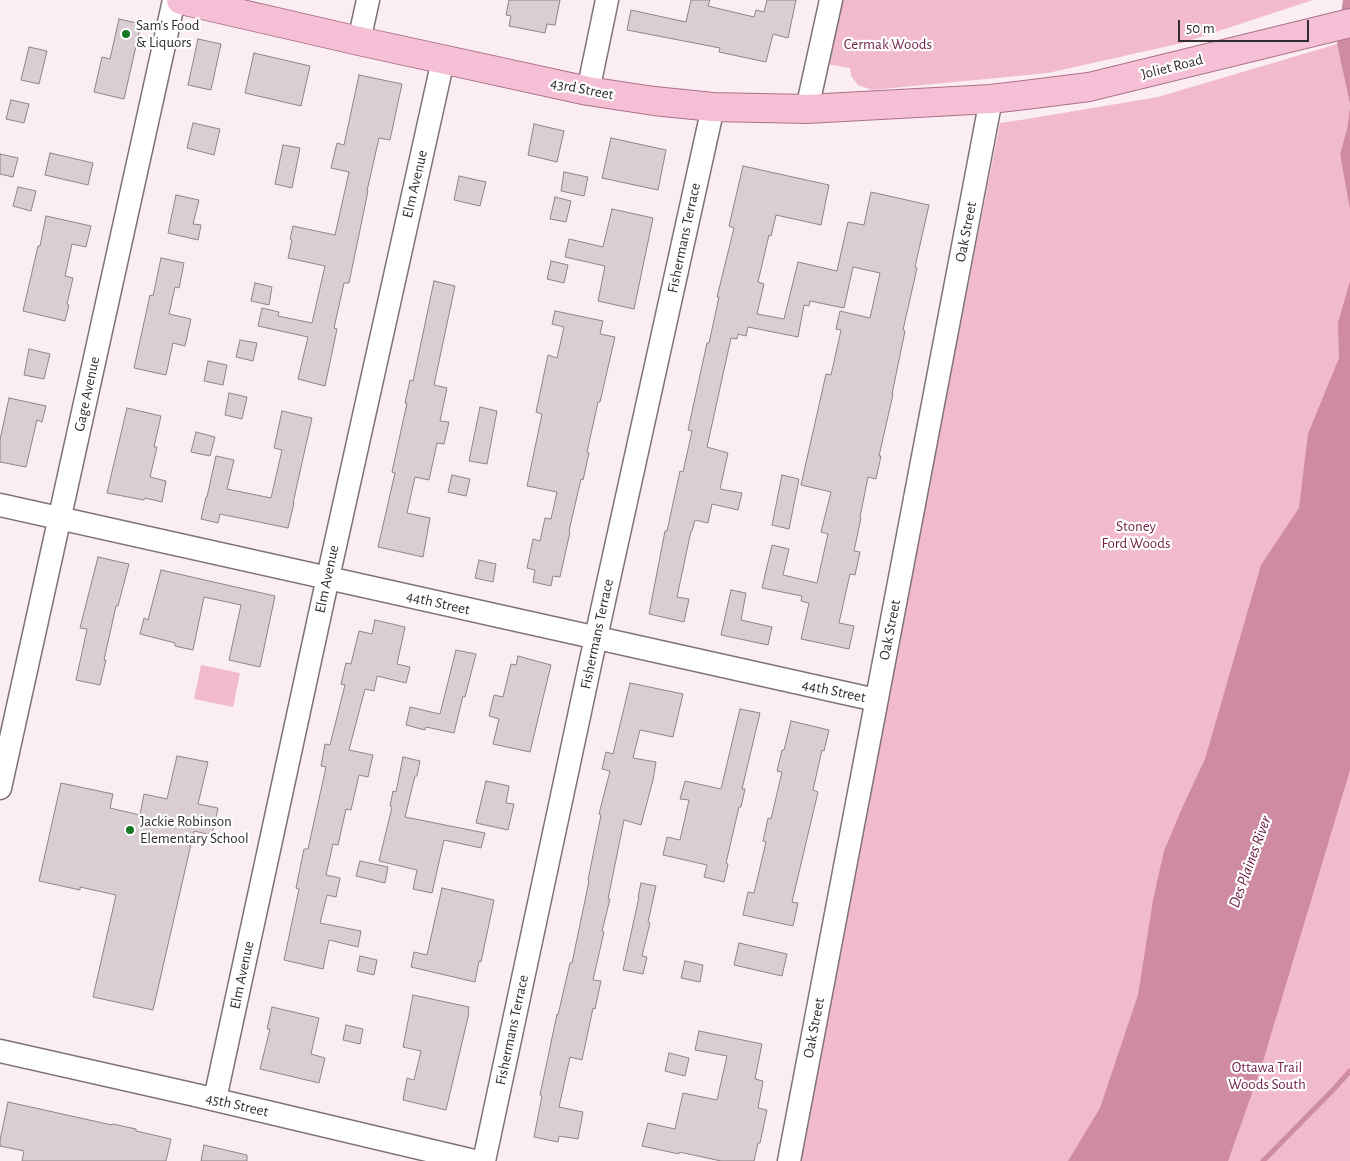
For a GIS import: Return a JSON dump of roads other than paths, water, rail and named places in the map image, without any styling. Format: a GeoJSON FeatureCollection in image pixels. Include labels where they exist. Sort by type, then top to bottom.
{"type":"FeatureCollection","features":[{"type":"Feature","properties":{"kind":"main road","name":"43rd Street"},"geometry":{"type":"LineString","coordinates":[[181,0],[359,42],[588,91],[654,101],[713,107],[807,109],[991,99]]}},
{"type":"Feature","properties":{"kind":"main road","name":"Joliet Road"},"geometry":{"type":"LineString","coordinates":[[991,99],[1089,87],[1350,23]]}},
{"type":"Feature","properties":{"kind":"street","name":"Gage Avenue"},"geometry":{"type":"LineString","coordinates":[[0,788],[174,0]]}},
{"type":"Feature","properties":{"kind":"street"},"geometry":{"type":"LineString","coordinates":[[359,42],[368,0]]}},
{"type":"Feature","properties":{"kind":"street"},"geometry":{"type":"LineString","coordinates":[[588,91],[607,0]]}},
{"type":"Feature","properties":{"kind":"street"},"geometry":{"type":"LineString","coordinates":[[807,109],[830,0]]}},
{"type":"Feature","properties":{"kind":"street","name":"Elm Avenue"},"geometry":{"type":"LineString","coordinates":[[215,1099],[443,60]]}},
{"type":"Feature","properties":{"kind":"street","name":"Oak Street"},"geometry":{"type":"LineString","coordinates":[[789,1161],[991,99]]}},
{"type":"Feature","properties":{"kind":"street","name":"Fishermans Terrace"},"geometry":{"type":"LineString","coordinates":[[484,1161],[596,638],[713,107]]}},
{"type":"Feature","properties":{"kind":"street","name":"44th Street"},"geometry":{"type":"LineString","coordinates":[[0,505],[876,700]]}},
{"type":"Feature","properties":{"kind":"street","name":"45th Street"},"geometry":{"type":"LineString","coordinates":[[0,1050],[474,1161]]}},
{"type":"Feature","properties":{"kind":"water"},"geometry":{"type":"Polygon","coordinates":[[[1343,0],[1350,0],[1350,104],[1337,44],[1343,0]]]}},
{"type":"Feature","properties":{"kind":"water"},"geometry":{"type":"Polygon","coordinates":[[[1350,106],[1350,210],[1340,154],[1347,129],[1350,106]]]}},
{"type":"Feature","properties":{"kind":"water","name":"Des Plaines River"},"geometry":{"type":"Polygon","coordinates":[[[1350,281],[1350,770],[1261,1068],[1228,1161],[1068,1161],[1100,1108],[1138,995],[1153,900],[1164,851],[1205,759],[1261,565],[1299,508],[1308,434],[1339,358],[1338,323],[1350,281]]]}},
{"type":"Feature","properties":{"kind":"waterway"},"geometry":{"type":"LineString","coordinates":[[1263,1161],[1350,1071]]}},
{"type":"Feature","properties":{"kind":"place","name":"Sam's Food & Liquors"},"geometry":{"type":"Point","coordinates":[126,34]}},
{"type":"Feature","properties":{"kind":"place","name":"Jackie Robinson Elementary School"},"geometry":{"type":"Point","coordinates":[130,830]}},
{"type":"Feature","properties":{"kind":"park label","name":"Cermak Woods"},"geometry":{"type":"Point","coordinates":[888,44]}},
{"type":"Feature","properties":{"kind":"park label","name":"Stoney Ford Woods"},"geometry":{"type":"Point","coordinates":[1136,534]}},
{"type":"Feature","properties":{"kind":"park label","name":"Ottawa Trail Woods South"},"geometry":{"type":"Point","coordinates":[1267,1076]}}]}
